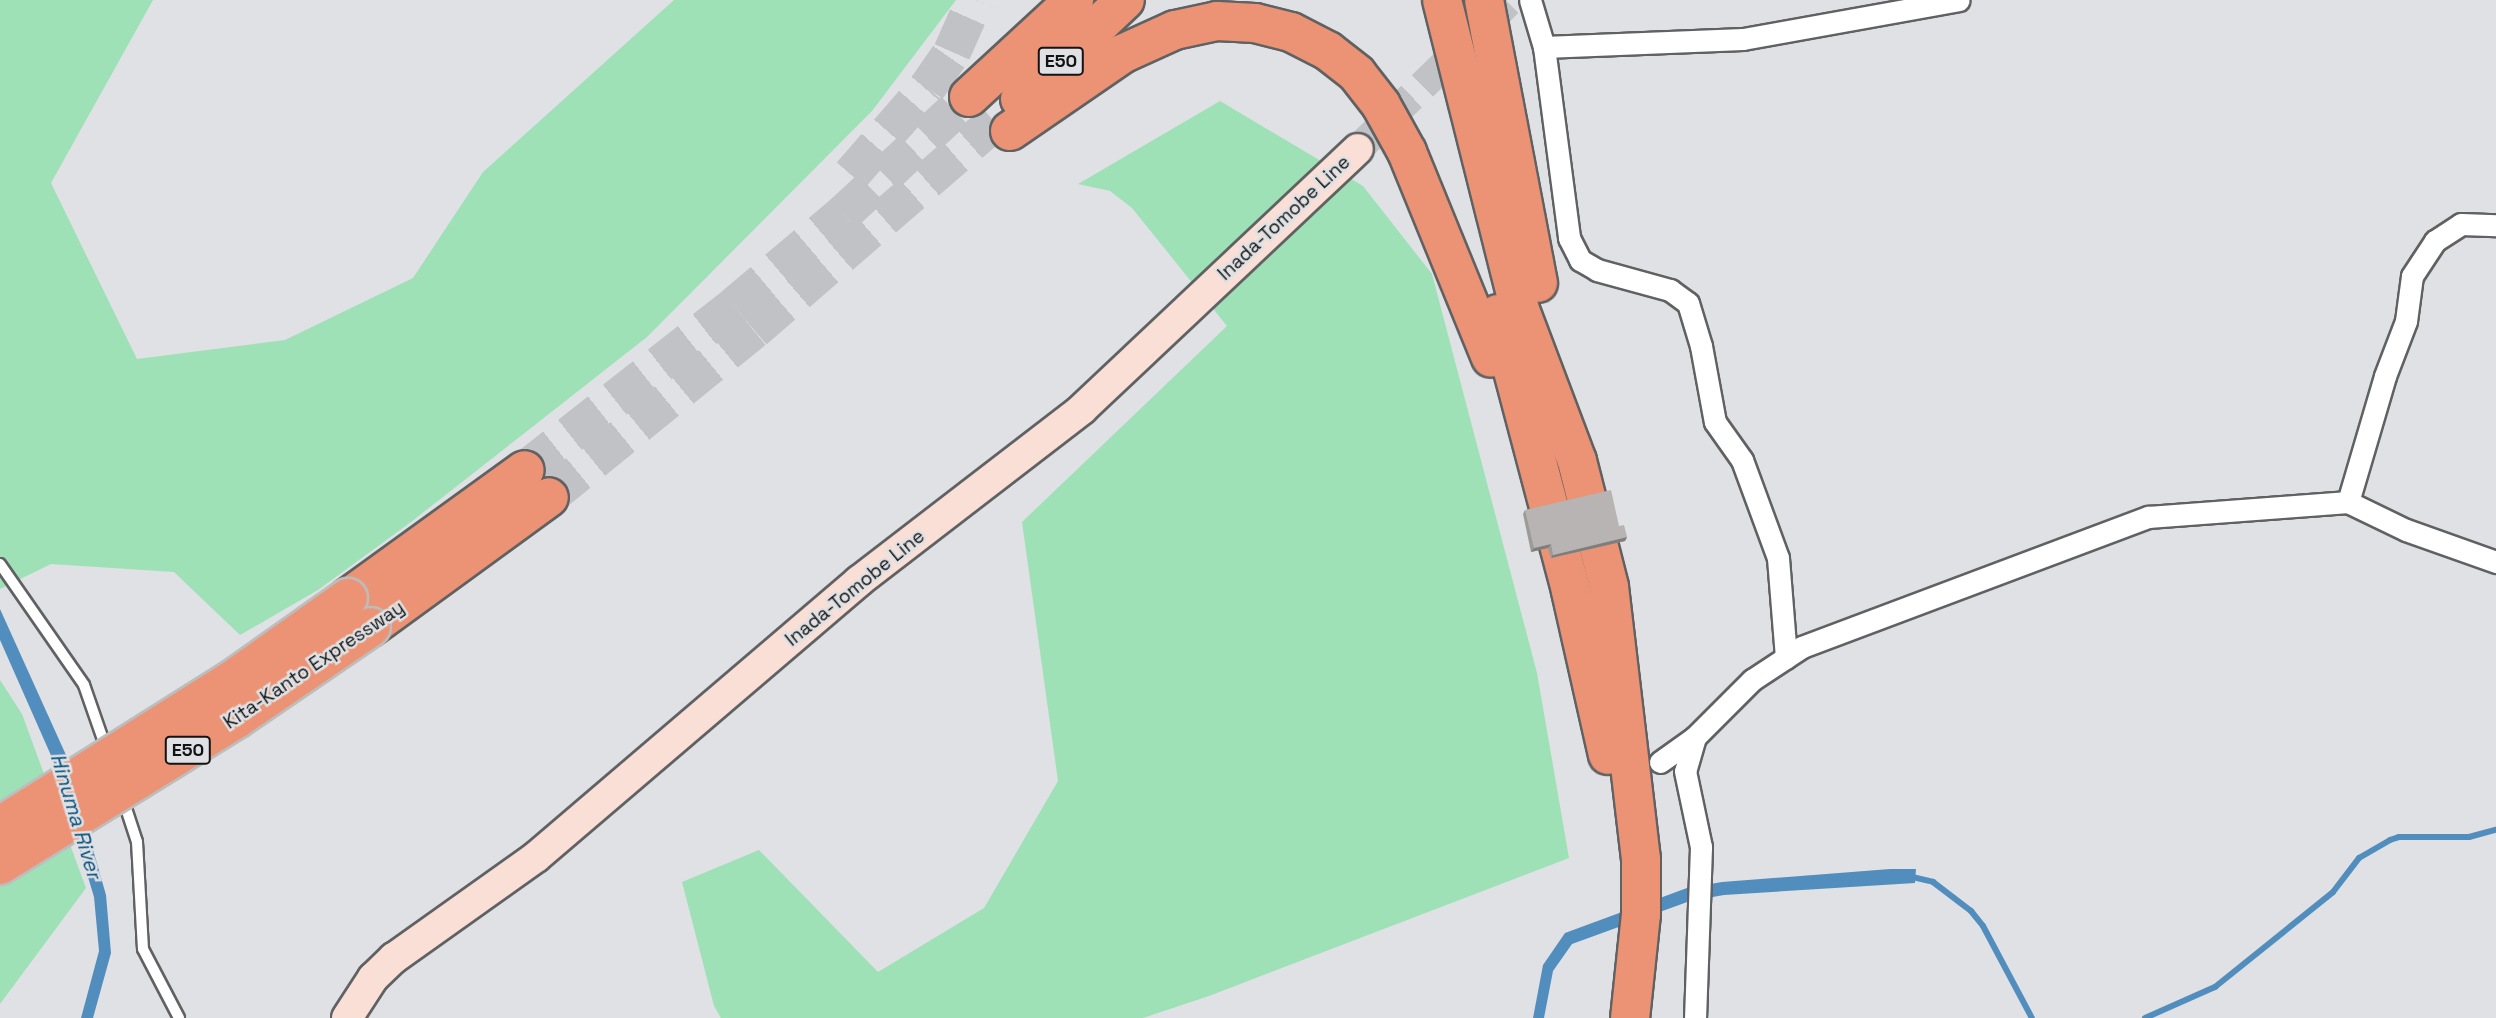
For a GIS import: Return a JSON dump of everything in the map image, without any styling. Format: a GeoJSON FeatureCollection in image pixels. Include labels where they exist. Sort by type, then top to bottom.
{"type":"FeatureCollection","features":[{"type":"Feature","properties":{"kind":"highway","name":"E50"},"geometry":{"type":"LineString","coordinates":[[991,117],[1074,0]]}},
{"type":"Feature","properties":{"kind":"highway","name":"E50"},"geometry":{"type":"LineString","coordinates":[[991,117],[1125,0]]}},
{"type":"Feature","properties":{"kind":"highway"},"geometry":{"type":"LineString","coordinates":[[1418,0],[1541,472],[1607,749],[1618,811],[1621,916],[1609,1018]]}},
{"type":"Feature","properties":{"kind":"highway"},"geometry":{"type":"LineString","coordinates":[[1442,0],[1520,310],[1577,461]]}},
{"type":"Feature","properties":{"kind":"highway"},"geometry":{"type":"LineString","coordinates":[[1484,0],[1542,304],[1577,461],[1609,587],[1637,805],[1641,914],[1630,1018]]}},
{"type":"Feature","properties":{"kind":"highway"},"geometry":{"type":"LineString","coordinates":[[991,117],[1175,30],[1217,22],[1255,23],[1291,32],[1328,51],[1357,74],[1381,105],[1407,152],[1477,326],[1541,472]]}},
{"type":"Feature","properties":{"kind":"highway","name":"Kita-Kanto Expressway"},"geometry":{"type":"LineString","coordinates":[[0,865],[236,719],[360,613],[537,484]]}},
{"type":"Feature","properties":{"kind":"highway","name":"Kita-Kanto Expressway"},"geometry":{"type":"LineString","coordinates":[[0,826],[232,680],[360,613]]}},
{"type":"Feature","properties":{"kind":"main road","name":"Inada-Tomobe Line"},"geometry":{"type":"LineString","coordinates":[[347,1018],[373,978],[394,958],[536,858],[859,581],[1082,409],[1358,149]]}},
{"type":"Feature","properties":{"kind":"street"},"geometry":{"type":"LineString","coordinates":[[1530,0],[1544,47],[1569,238],[1580,260],[1597,270],[1670,290],[1688,303],[1701,346],[1715,422],[1742,460],[1778,558],[1786,658]]}},
{"type":"Feature","properties":{"kind":"street"},"geometry":{"type":"LineString","coordinates":[[1544,47],[1743,39],[1959,0]]}},
{"type":"Feature","properties":{"kind":"street"},"geometry":{"type":"LineString","coordinates":[[2348,502],[2385,376],[2406,321],[2412,276],[2435,241],[2461,224],[2496,225]]}},
{"type":"Feature","properties":{"kind":"street"},"geometry":{"type":"LineString","coordinates":[[1660,762],[1695,737],[1752,680],[1802,647],[2148,517],[2348,502],[2406,530],[2496,562]]}},
{"type":"Feature","properties":{"kind":"street"},"geometry":{"type":"LineString","coordinates":[[1695,737],[1685,771],[1701,847],[1695,1018]]}},
{"type":"Feature","properties":{"kind":"lane"},"geometry":{"type":"LineString","coordinates":[[0,564],[84,685],[111,763]]}},
{"type":"Feature","properties":{"kind":"lane"},"geometry":{"type":"LineString","coordinates":[[115,776],[137,842],[143,949],[179,1018]]}},
{"type":"Feature","properties":{"kind":"green space"},"geometry":{"type":"Polygon","coordinates":[[[0,0],[153,0],[51,183],[137,359],[285,340],[413,278],[483,172],[674,0],[956,0],[872,111],[647,337],[411,522],[318,590],[240,635],[174,572],[51,564],[0,589],[0,0]]]}},
{"type":"Feature","properties":{"kind":"green space"},"geometry":{"type":"Polygon","coordinates":[[[1220,101],[1363,186],[1432,274],[1537,673],[1569,858],[1209,996],[1143,1018],[721,1018],[714,1006],[682,882],[759,850],[878,972],[984,908],[1058,781],[1022,522],[1227,326],[1132,208],[1110,191],[1078,184],[1220,101]]]}},
{"type":"Feature","properties":{"kind":"green space"},"geometry":{"type":"Polygon","coordinates":[[[0,680],[22,714],[86,888],[0,1004],[0,680]]]}},
{"type":"Feature","properties":{"kind":"water","name":"Hinuma River"},"geometry":{"type":"Polygon","coordinates":[[[0,609],[66,755],[106,895],[111,953],[93,1018],[81,1018],[99,951],[94,897],[53,760],[0,640],[0,609]]]}},
{"type":"Feature","properties":{"kind":"water"},"geometry":{"type":"Polygon","coordinates":[[[1916,869],[1915,883],[1724,895],[1690,901],[1572,944],[1553,971],[1544,1018],[1533,1018],[1543,965],[1565,933],[1687,888],[1722,882],[1916,869]]]}},
{"type":"Feature","properties":{"kind":"building"},"geometry":{"type":"Polygon","coordinates":[[[1611,490],[1619,526],[1624,525],[1627,537],[1553,555],[1551,544],[1534,548],[1525,510],[1611,490]]]}},
{"type":"Feature","properties":{"kind":"waterway"},"geometry":{"type":"LineString","coordinates":[[2145,1018],[2215,987],[2333,892],[2359,858],[2390,840],[2399,837],[2469,837],[2496,830]]}},
{"type":"Feature","properties":{"kind":"waterway"},"geometry":{"type":"LineString","coordinates":[[1908,876],[1933,882],[1971,911],[1983,926],[2032,1018]]}},
{"type":"Feature","properties":{"kind":"tunnel"},"geometry":{"type":"LineString","coordinates":[[851,175],[927,88],[952,52],[975,0]]}},
{"type":"Feature","properties":{"kind":"tunnel"},"geometry":{"type":"LineString","coordinates":[[1358,149],[1510,0]]}},
{"type":"Feature","properties":{"kind":"tunnel"},"geometry":{"type":"LineString","coordinates":[[525,470],[734,306],[843,214],[969,97]]}},
{"type":"Feature","properties":{"kind":"tunnel"},"geometry":{"type":"LineString","coordinates":[[549,497],[754,330],[995,122]]}}]}
